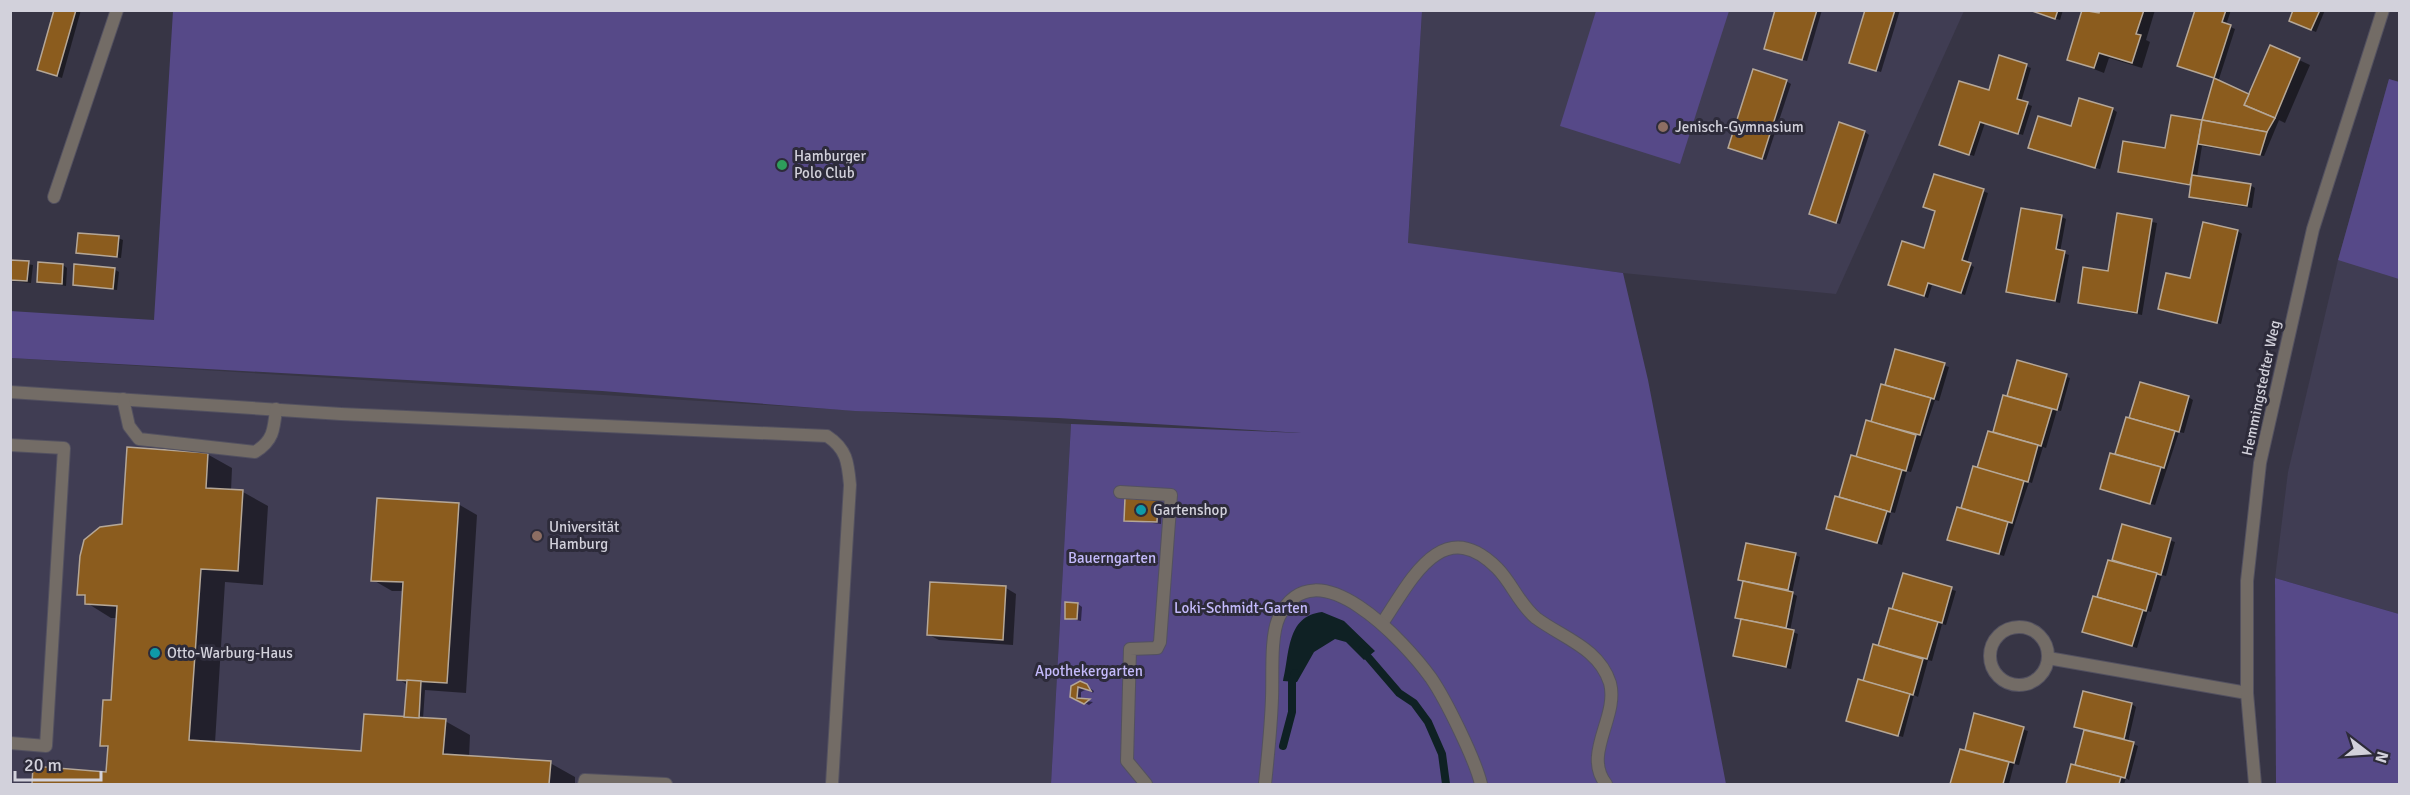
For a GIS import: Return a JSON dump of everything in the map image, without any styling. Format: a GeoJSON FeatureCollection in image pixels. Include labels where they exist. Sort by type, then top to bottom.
{"type":"FeatureCollection","features":[{"type":"Feature","properties":{"kind":"street"},"geometry":{"type":"LineString","coordinates":[[54,197],[117,10]]}},
{"type":"Feature","properties":{"kind":"street","name":"Hemmingstedter Weg"},"geometry":{"type":"LineString","coordinates":[[2255,784],[2247,693],[2247,581],[2260,463],[2277,379],[2313,229],[2383,10]]}},
{"type":"Feature","properties":{"kind":"street"},"geometry":{"type":"LineString","coordinates":[[10,392],[276,409],[827,436],[839,444],[847,459],[850,485],[832,784]]}},
{"type":"Feature","properties":{"kind":"street"},"geometry":{"type":"LineString","coordinates":[[123,399],[129,426],[139,439],[255,452],[266,445],[273,435],[276,409]]}},
{"type":"Feature","properties":{"kind":"street"},"geometry":{"type":"LineString","coordinates":[[10,446],[64,448],[46,746],[10,743]]}},
{"type":"Feature","properties":{"kind":"street"},"geometry":{"type":"LineString","coordinates":[[1120,492],[1171,495],[1160,642],[1157,648],[1130,649],[1127,761],[1146,784]]}},
{"type":"Feature","properties":{"kind":"street"},"geometry":{"type":"LineString","coordinates":[[1383,622],[1426,560],[1440,550],[1454,547],[1471,549],[1486,558],[1499,569],[1525,609],[1550,629],[1590,651],[1610,682],[1611,706],[1597,756],[1602,779],[1606,784]]}},
{"type":"Feature","properties":{"kind":"street"},"geometry":{"type":"LineString","coordinates":[[1265,784],[1276,631],[1279,618],[1286,606],[1297,597],[1326,590],[1344,596],[1383,622],[1431,678],[1476,763],[1481,784]]}},
{"type":"Feature","properties":{"kind":"street"},"geometry":{"type":"LineString","coordinates":[[2021,626],[2030,628],[2044,640],[2048,658],[2042,675],[2026,684],[2016,685],[2008,683],[1994,671],[1989,654],[1996,637],[2012,627],[2021,626]]}},
{"type":"Feature","properties":{"kind":"street"},"geometry":{"type":"LineString","coordinates":[[2048,658],[2247,693]]}},
{"type":"Feature","properties":{"kind":"street"},"geometry":{"type":"LineString","coordinates":[[584,784],[585,780],[666,784]]}},
{"type":"Feature","properties":{"kind":"shaded area","name":"Jenisch-Gymnasium"},"geometry":{"type":"Polygon","coordinates":[[[1422,11],[1964,11],[1836,294],[1623,273],[1408,244],[1422,11]]]}},
{"type":"Feature","properties":{"kind":"shaded area"},"geometry":{"type":"Polygon","coordinates":[[[2389,79],[2400,82],[2399,614],[2275,578],[2288,472],[2338,260],[2389,79]]]}},
{"type":"Feature","properties":{"kind":"shaded area","name":"Universität Hamburg"},"geometry":{"type":"Polygon","coordinates":[[[10,358],[1071,424],[1051,784],[11,784],[10,358]]]}},
{"type":"Feature","properties":{"kind":"shaded area"},"geometry":{"type":"Polygon","coordinates":[[[1322,612],[1344,621],[1375,651],[1364,660],[1346,642],[1335,639],[1314,652],[1297,682],[1283,681],[1289,648],[1296,628],[1310,615],[1322,612]]]}},
{"type":"Feature","properties":{"kind":"green space"},"geometry":{"type":"Polygon","coordinates":[[[173,11],[1422,11],[1408,243],[1623,273],[1648,380],[1726,784],[1051,784],[1071,424],[1301,433],[1058,418],[855,411],[602,391],[11,358],[10,311],[154,320],[173,11]]]}},
{"type":"Feature","properties":{"kind":"green space"},"geometry":{"type":"Polygon","coordinates":[[[1596,11],[1729,11],[1680,164],[1560,126],[1596,11]]]}},
{"type":"Feature","properties":{"kind":"green space"},"geometry":{"type":"Polygon","coordinates":[[[2389,79],[2399,82],[2399,279],[2338,260],[2389,79]]]}},
{"type":"Feature","properties":{"kind":"green space"},"geometry":{"type":"Polygon","coordinates":[[[2275,578],[2399,614],[2399,784],[2276,784],[2275,578]]]}},
{"type":"Feature","properties":{"kind":"building"},"geometry":{"type":"Polygon","coordinates":[[[54,10],[76,10],[57,76],[37,70],[54,10]]]}},
{"type":"Feature","properties":{"kind":"building"},"geometry":{"type":"Polygon","coordinates":[[[1775,10],[1817,10],[1802,60],[1764,49],[1775,10]]]}},
{"type":"Feature","properties":{"kind":"building"},"geometry":{"type":"Polygon","coordinates":[[[1865,10],[1895,10],[1876,71],[1849,63],[1865,10]]]}},
{"type":"Feature","properties":{"kind":"building"},"geometry":{"type":"Polygon","coordinates":[[[2029,10],[2058,10],[2055,19],[2029,10]]]}},
{"type":"Feature","properties":{"kind":"building"},"geometry":{"type":"Polygon","coordinates":[[[2082,10],[2099,13],[2100,10],[2144,10],[2136,34],[2141,35],[2132,63],[2099,53],[2094,68],[2067,60],[2082,10]]]}},
{"type":"Feature","properties":{"kind":"building"},"geometry":{"type":"Polygon","coordinates":[[[2195,10],[2226,10],[2222,22],[2231,25],[2214,78],[2177,66],[2195,10]]]}},
{"type":"Feature","properties":{"kind":"building"},"geometry":{"type":"Polygon","coordinates":[[[2293,10],[2320,10],[2311,30],[2289,21],[2293,10]]]}},
{"type":"Feature","properties":{"kind":"building"},"geometry":{"type":"Polygon","coordinates":[[[2270,45],[2300,58],[2275,118],[2244,105],[2270,45]]]}},
{"type":"Feature","properties":{"kind":"building"},"geometry":{"type":"Polygon","coordinates":[[[1999,55],[2027,64],[2017,99],[2028,102],[2018,134],[1980,122],[1969,155],[1939,145],[1959,81],[1989,90],[1999,55]]]}},
{"type":"Feature","properties":{"kind":"building"},"geometry":{"type":"Polygon","coordinates":[[[1753,69],[1787,80],[1762,159],[1728,148],[1753,69]]]}},
{"type":"Feature","properties":{"kind":"building"},"geometry":{"type":"Polygon","coordinates":[[[2214,78],[2249,94],[2244,105],[2275,118],[2267,132],[2202,120],[2214,78]]]}},
{"type":"Feature","properties":{"kind":"building"},"geometry":{"type":"Polygon","coordinates":[[[2079,98],[2113,108],[2095,168],[2028,148],[2038,116],[2071,126],[2079,98]]]}},
{"type":"Feature","properties":{"kind":"building"},"geometry":{"type":"Polygon","coordinates":[[[2171,115],[2202,120],[2190,185],[2118,172],[2123,141],[2165,148],[2171,115]]]}},
{"type":"Feature","properties":{"kind":"building"},"geometry":{"type":"Polygon","coordinates":[[[2202,120],[2267,132],[2260,155],[2198,144],[2202,120]]]}},
{"type":"Feature","properties":{"kind":"building"},"geometry":{"type":"Polygon","coordinates":[[[1839,122],[1865,131],[1836,223],[1809,214],[1839,122]]]}},
{"type":"Feature","properties":{"kind":"building"},"geometry":{"type":"Polygon","coordinates":[[[1934,174],[1984,189],[1962,260],[1971,263],[1961,293],[1928,283],[1924,296],[1888,285],[1902,241],[1924,248],[1935,211],[1923,207],[1934,174]]]}},
{"type":"Feature","properties":{"kind":"building"},"geometry":{"type":"Polygon","coordinates":[[[2192,175],[2251,184],[2247,206],[2189,197],[2192,175]]]}},
{"type":"Feature","properties":{"kind":"building"},"geometry":{"type":"Polygon","coordinates":[[[2021,208],[2062,215],[2056,249],[2065,251],[2055,301],[2006,292],[2021,208]]]}},
{"type":"Feature","properties":{"kind":"building"},"geometry":{"type":"Polygon","coordinates":[[[2117,213],[2152,219],[2137,313],[2078,303],[2083,267],[2108,271],[2117,213]]]}},
{"type":"Feature","properties":{"kind":"building"},"geometry":{"type":"Polygon","coordinates":[[[2203,222],[2238,230],[2217,323],[2158,309],[2166,273],[2190,278],[2203,222]]]}},
{"type":"Feature","properties":{"kind":"building"},"geometry":{"type":"Polygon","coordinates":[[[78,233],[119,236],[117,257],[76,253],[78,233]]]}},
{"type":"Feature","properties":{"kind":"building"},"geometry":{"type":"Polygon","coordinates":[[[10,260],[29,261],[27,281],[10,280],[10,260]]]}},
{"type":"Feature","properties":{"kind":"building"},"geometry":{"type":"Polygon","coordinates":[[[38,262],[63,264],[62,284],[37,282],[38,262]]]}},
{"type":"Feature","properties":{"kind":"building"},"geometry":{"type":"Polygon","coordinates":[[[74,264],[115,268],[113,289],[73,285],[74,264]]]}},
{"type":"Feature","properties":{"kind":"building"},"geometry":{"type":"Polygon","coordinates":[[[1895,349],[1945,363],[1934,399],[1885,385],[1895,349]]]}},
{"type":"Feature","properties":{"kind":"building"},"geometry":{"type":"Polygon","coordinates":[[[2017,360],[2067,374],[2057,410],[2007,396],[2017,360]]]}},
{"type":"Feature","properties":{"kind":"building"},"geometry":{"type":"Polygon","coordinates":[[[2140,382],[2189,396],[2179,432],[2129,418],[2140,382]]]}},
{"type":"Feature","properties":{"kind":"building"},"geometry":{"type":"Polygon","coordinates":[[[1881,384],[1931,398],[1920,435],[1871,422],[1881,384]]]}},
{"type":"Feature","properties":{"kind":"building"},"geometry":{"type":"Polygon","coordinates":[[[2003,395],[2052,409],[2041,446],[1993,432],[2003,395]]]}},
{"type":"Feature","properties":{"kind":"building"},"geometry":{"type":"Polygon","coordinates":[[[2126,417],[2175,431],[2164,468],[2115,454],[2126,417]]]}},
{"type":"Feature","properties":{"kind":"building"},"geometry":{"type":"Polygon","coordinates":[[[1866,420],[1916,435],[1906,471],[1856,457],[1866,420]]]}},
{"type":"Feature","properties":{"kind":"building"},"geometry":{"type":"Polygon","coordinates":[[[1988,431],[2038,445],[2028,482],[1977,468],[1988,431]]]}},
{"type":"Feature","properties":{"kind":"building","name":"Otto-Warburg-Haus"},"geometry":{"type":"Polygon","coordinates":[[[127,447],[208,453],[206,488],[243,490],[238,571],[201,569],[189,740],[361,751],[364,714],[446,719],[443,754],[551,761],[549,784],[32,784],[33,766],[106,772],[108,746],[100,746],[103,700],[111,700],[117,606],[85,604],[85,595],[77,595],[80,556],[84,540],[100,527],[122,524],[127,447]]]}},
{"type":"Feature","properties":{"kind":"building"},"geometry":{"type":"Polygon","coordinates":[[[2110,453],[2161,467],[2150,504],[2100,489],[2110,453]]]}},
{"type":"Feature","properties":{"kind":"building"},"geometry":{"type":"Polygon","coordinates":[[[1851,455],[1902,470],[1890,512],[1839,497],[1851,455]]]}},
{"type":"Feature","properties":{"kind":"building"},"geometry":{"type":"Polygon","coordinates":[[[1973,466],[2024,481],[2012,523],[1961,508],[1973,466]]]}},
{"type":"Feature","properties":{"kind":"building"},"geometry":{"type":"Polygon","coordinates":[[[1835,496],[1887,511],[1877,543],[1826,529],[1835,496]]]}},
{"type":"Feature","properties":{"kind":"building"},"geometry":{"type":"Polygon","coordinates":[[[377,498],[459,503],[447,683],[397,680],[403,582],[371,581],[377,498]]]}},
{"type":"Feature","properties":{"kind":"building","name":"Gartenshop"},"geometry":{"type":"Polygon","coordinates":[[[1125,498],[1158,500],[1157,522],[1124,521],[1125,498]]]}},
{"type":"Feature","properties":{"kind":"building"},"geometry":{"type":"Polygon","coordinates":[[[1957,507],[2008,522],[1999,554],[1947,540],[1957,507]]]}},
{"type":"Feature","properties":{"kind":"building"},"geometry":{"type":"Polygon","coordinates":[[[2122,524],[2171,538],[2161,575],[2112,560],[2122,524]]]}},
{"type":"Feature","properties":{"kind":"building"},"geometry":{"type":"Polygon","coordinates":[[[1746,543],[1796,553],[1788,590],[1738,580],[1746,543]]]}},
{"type":"Feature","properties":{"kind":"building"},"geometry":{"type":"Polygon","coordinates":[[[2108,560],[2157,573],[2146,611],[2097,597],[2108,560]]]}},
{"type":"Feature","properties":{"kind":"building"},"geometry":{"type":"Polygon","coordinates":[[[1903,573],[1952,587],[1942,623],[1892,609],[1903,573]]]}},
{"type":"Feature","properties":{"kind":"building"},"geometry":{"type":"Polygon","coordinates":[[[1743,581],[1793,592],[1786,628],[1735,618],[1743,581]]]}},
{"type":"Feature","properties":{"kind":"building"},"geometry":{"type":"Polygon","coordinates":[[[930,582],[1006,586],[1003,640],[927,635],[930,582]]]}},
{"type":"Feature","properties":{"kind":"building"},"geometry":{"type":"Polygon","coordinates":[[[2093,596],[2143,610],[2132,646],[2082,632],[2093,596]]]}},
{"type":"Feature","properties":{"kind":"building"},"geometry":{"type":"Polygon","coordinates":[[[1065,602],[1078,603],[1077,619],[1065,619],[1065,602]]]}},
{"type":"Feature","properties":{"kind":"building"},"geometry":{"type":"Polygon","coordinates":[[[1889,608],[1938,622],[1927,659],[1878,646],[1889,608]]]}},
{"type":"Feature","properties":{"kind":"building"},"geometry":{"type":"Polygon","coordinates":[[[1741,619],[1794,630],[1786,667],[1733,656],[1741,619]]]}},
{"type":"Feature","properties":{"kind":"building"},"geometry":{"type":"Polygon","coordinates":[[[1873,644],[1923,659],[1913,695],[1863,681],[1873,644]]]}},
{"type":"Feature","properties":{"kind":"building"},"geometry":{"type":"Polygon","coordinates":[[[1858,679],[1910,694],[1898,736],[1846,721],[1858,679]]]}},
{"type":"Feature","properties":{"kind":"building"},"geometry":{"type":"Polygon","coordinates":[[[407,680],[421,681],[419,718],[404,717],[407,680]]]}},
{"type":"Feature","properties":{"kind":"building"},"geometry":{"type":"Polygon","coordinates":[[[1080,681],[1087,684],[1091,691],[1078,687],[1077,698],[1090,699],[1084,704],[1070,697],[1071,686],[1080,681]]]}},
{"type":"Feature","properties":{"kind":"building"},"geometry":{"type":"Polygon","coordinates":[[[2083,691],[2132,703],[2124,739],[2074,727],[2083,691]]]}},
{"type":"Feature","properties":{"kind":"building"},"geometry":{"type":"Polygon","coordinates":[[[1974,713],[2024,727],[2014,763],[1965,750],[1974,713]]]}},
{"type":"Feature","properties":{"kind":"building"},"geometry":{"type":"Polygon","coordinates":[[[2084,730],[2134,742],[2125,778],[2075,765],[2084,730]]]}},
{"type":"Feature","properties":{"kind":"building"},"geometry":{"type":"Polygon","coordinates":[[[1960,749],[2009,762],[2003,784],[1950,784],[1960,749]]]}},
{"type":"Feature","properties":{"kind":"building"},"geometry":{"type":"Polygon","coordinates":[[[2071,764],[2121,777],[2119,784],[2066,784],[2071,764]]]}},
{"type":"Feature","properties":{"kind":"waterway"},"geometry":{"type":"LineString","coordinates":[[1362,650],[1399,693],[1414,703],[1428,722],[1442,754],[1446,784]]}},
{"type":"Feature","properties":{"kind":"waterway"},"geometry":{"type":"LineString","coordinates":[[1283,746],[1292,712],[1292,682],[1295,673]]}},
{"type":"Feature","properties":{"kind":"place","name":"Jenisch-Gymnasium"},"geometry":{"type":"Point","coordinates":[1663,127]}},
{"type":"Feature","properties":{"kind":"place","name":"Hamburger Polo Club"},"geometry":{"type":"Point","coordinates":[782,165]}},
{"type":"Feature","properties":{"kind":"place","name":"Gartenshop"},"geometry":{"type":"Point","coordinates":[1141,510]}},
{"type":"Feature","properties":{"kind":"place","name":"Universität Hamburg"},"geometry":{"type":"Point","coordinates":[537,536]}},
{"type":"Feature","properties":{"kind":"place","name":"Otto-Warburg-Haus"},"geometry":{"type":"Point","coordinates":[155,653]}},
{"type":"Feature","properties":{"kind":"park label","name":"Bauerngarten"},"geometry":{"type":"Point","coordinates":[1112,558]}},
{"type":"Feature","properties":{"kind":"park label","name":"Loki-Schmidt-Garten"},"geometry":{"type":"Point","coordinates":[1241,608]}},
{"type":"Feature","properties":{"kind":"park label","name":"Apothekergarten"},"geometry":{"type":"Point","coordinates":[1089,671]}}]}
